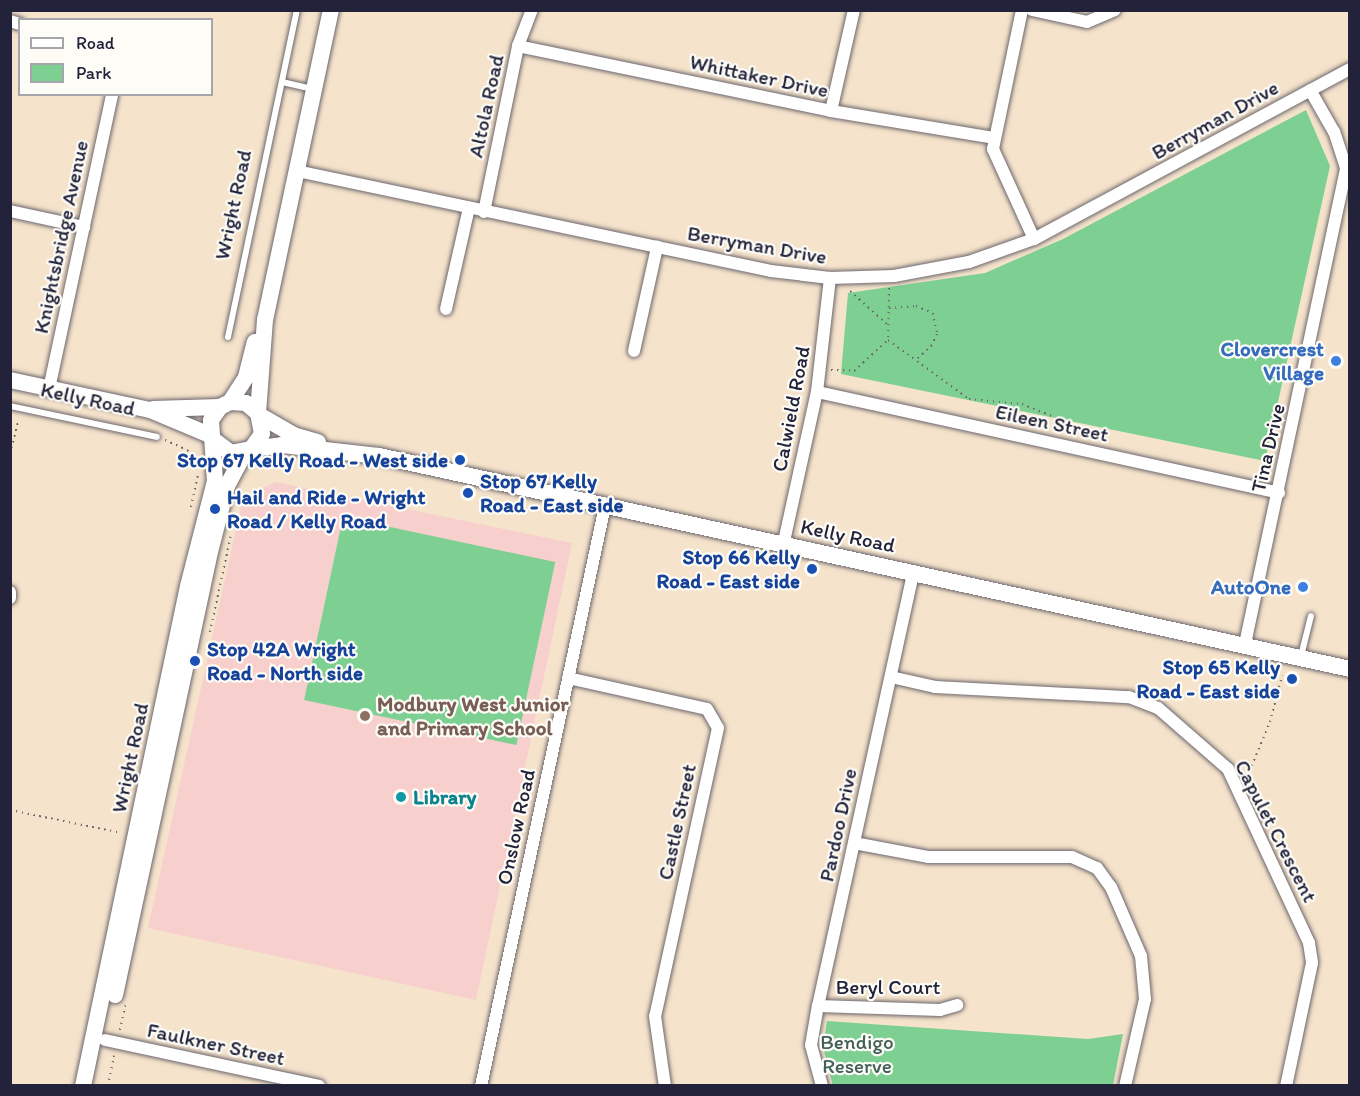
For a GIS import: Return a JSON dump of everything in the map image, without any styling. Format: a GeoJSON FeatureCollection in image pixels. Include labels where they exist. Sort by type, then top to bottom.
{"type":"FeatureCollection","features":[{"type":"Feature","properties":{"kind":"main road"},"geometry":{"type":"LineString","coordinates":[[266,320],[246,377],[211,420],[213,438],[227,452],[248,451],[262,434],[259,414],[266,320],[331,10]]}},
{"type":"Feature","properties":{"kind":"main road","name":"Kelly Road"},"geometry":{"type":"LineString","coordinates":[[10,380],[150,410],[213,438]]}},
{"type":"Feature","properties":{"kind":"main road"},"geometry":{"type":"LineString","coordinates":[[225,404],[246,403],[259,414]]}},
{"type":"Feature","properties":{"kind":"main road","name":"Kelly Road"},"geometry":{"type":"LineString","coordinates":[[150,410],[225,404]]}},
{"type":"Feature","properties":{"kind":"main road","name":"Kelly Road"},"geometry":{"type":"LineString","coordinates":[[259,414],[293,435],[338,452]]}},
{"type":"Feature","properties":{"kind":"main road","name":"Wright Road"},"geometry":{"type":"LineString","coordinates":[[83,1086],[188,586],[215,481],[213,438]]}},
{"type":"Feature","properties":{"kind":"main road","name":"Kelly Road"},"geometry":{"type":"LineString","coordinates":[[248,451],[282,446],[379,456],[1349,668]]}},
{"type":"Feature","properties":{"kind":"main road","name":"Wright Road"},"geometry":{"type":"LineString","coordinates":[[95,1086],[210,552],[227,486],[248,451]]}},
{"type":"Feature","properties":{"kind":"street","name":"Altola Road"},"geometry":{"type":"LineString","coordinates":[[484,212],[518,46],[532,10]]}},
{"type":"Feature","properties":{"kind":"street"},"geometry":{"type":"LineString","coordinates":[[831,111],[854,10]]}},
{"type":"Feature","properties":{"kind":"street"},"geometry":{"type":"LineString","coordinates":[[1022,10],[994,138],[997,163],[1034,239]]}},
{"type":"Feature","properties":{"kind":"street"},"geometry":{"type":"LineString","coordinates":[[1032,10],[1087,22],[1115,10]]}},
{"type":"Feature","properties":{"kind":"street","name":"Whittaker Drive"},"geometry":{"type":"LineString","coordinates":[[518,46],[831,111],[994,138]]}},
{"type":"Feature","properties":{"kind":"street","name":"Berryman Drive"},"geometry":{"type":"LineString","coordinates":[[297,171],[771,271],[830,278],[919,274],[969,262],[1034,239],[1350,69]]}},
{"type":"Feature","properties":{"kind":"street","name":"Tina Drive"},"geometry":{"type":"LineString","coordinates":[[1245,644],[1279,493],[1346,168],[1341,147],[1310,90]]}},
{"type":"Feature","properties":{"kind":"street","name":"Knightsbridge Avenue"},"geometry":{"type":"LineString","coordinates":[[49,388],[112,96]]}},
{"type":"Feature","properties":{"kind":"street"},"geometry":{"type":"LineString","coordinates":[[446,309],[469,208]]}},
{"type":"Feature","properties":{"kind":"street"},"geometry":{"type":"LineString","coordinates":[[10,211],[84,226]]}},
{"type":"Feature","properties":{"kind":"street"},"geometry":{"type":"LineString","coordinates":[[633,351],[657,247]]}},
{"type":"Feature","properties":{"kind":"street","name":"Calwield Road"},"geometry":{"type":"LineString","coordinates":[[783,546],[817,392],[830,278]]}},
{"type":"Feature","properties":{"kind":"street","name":"Eileen Street"},"geometry":{"type":"LineString","coordinates":[[817,392],[1279,493]]}},
{"type":"Feature","properties":{"kind":"street","name":"Onslow Road"},"geometry":{"type":"LineString","coordinates":[[481,1086],[605,506]]}},
{"type":"Feature","properties":{"kind":"street","name":"Pardoo Drive"},"geometry":{"type":"LineString","coordinates":[[822,1086],[811,1045],[913,574]]}},
{"type":"Feature","properties":{"kind":"street"},"geometry":{"type":"LineString","coordinates":[[10,592],[10,598]]}},
{"type":"Feature","properties":{"kind":"street","name":"Capulet Crescent"},"geometry":{"type":"LineString","coordinates":[[891,677],[935,687],[1129,697],[1158,708],[1228,769],[1309,943],[1312,963],[1286,1086]]}},
{"type":"Feature","properties":{"kind":"street","name":"Castle Street"},"geometry":{"type":"LineString","coordinates":[[568,678],[707,708],[718,728],[655,1016],[665,1086]]}},
{"type":"Feature","properties":{"kind":"street"},"geometry":{"type":"LineString","coordinates":[[854,843],[928,857],[1072,857],[1097,868],[1111,887],[1141,957],[1145,999],[1125,1086]]}},
{"type":"Feature","properties":{"kind":"street","name":"Beryl Court"},"geometry":{"type":"LineString","coordinates":[[818,1006],[940,1010],[957,1005]]}},
{"type":"Feature","properties":{"kind":"street","name":"Faulkner Street"},"geometry":{"type":"LineString","coordinates":[[105,1040],[319,1086]]}},
{"type":"Feature","properties":{"kind":"lane","name":"Wright Road"},"geometry":{"type":"LineString","coordinates":[[228,337],[297,10]]}},
{"type":"Feature","properties":{"kind":"lane"},"geometry":{"type":"LineString","coordinates":[[282,82],[314,89]]}},
{"type":"Feature","properties":{"kind":"lane","name":"Kelly Road"},"geometry":{"type":"LineString","coordinates":[[10,406],[157,437]]}},
{"type":"Feature","properties":{"kind":"lane"},"geometry":{"type":"LineString","coordinates":[[1301,657],[1311,616]]}},
{"type":"Feature","properties":{"kind":"path"},"geometry":{"type":"LineString","coordinates":[[831,370],[854,370],[888,340],[889,285]]}},
{"type":"Feature","properties":{"kind":"path"},"geometry":{"type":"LineString","coordinates":[[844,289],[888,325]]}},
{"type":"Feature","properties":{"kind":"path"},"geometry":{"type":"LineString","coordinates":[[889,308],[916,306],[933,313],[937,334],[932,345],[916,360]]}},
{"type":"Feature","properties":{"kind":"path"},"geometry":{"type":"LineString","coordinates":[[888,340],[969,399],[1022,404],[1067,422],[1083,434]]}},
{"type":"Feature","properties":{"kind":"path"},"geometry":{"type":"LineString","coordinates":[[10,454],[21,408]]}},
{"type":"Feature","properties":{"kind":"path"},"geometry":{"type":"LineString","coordinates":[[1237,788],[1246,779],[1270,722],[1282,676]]}},
{"type":"Feature","properties":{"kind":"path"},"geometry":{"type":"LineString","coordinates":[[10,810],[137,836]]}},
{"type":"Feature","properties":{"kind":"shaded area","name":"Modbury West Junior and Primary School"},"geometry":{"type":"Polygon","coordinates":[[[276,482],[572,543],[476,1000],[148,928],[241,507],[255,491],[276,482]]]}},
{"type":"Feature","properties":{"kind":"green space"},"geometry":{"type":"Polygon","coordinates":[[[1306,110],[1330,166],[1265,461],[841,374],[848,293],[985,273],[1063,239],[1306,110]]]}},
{"type":"Feature","properties":{"kind":"green space"},"geometry":{"type":"Polygon","coordinates":[[[343,517],[555,562],[516,745],[304,700],[343,517]]]}},
{"type":"Feature","properties":{"kind":"green space","name":"Bendigo Reserve"},"geometry":{"type":"Polygon","coordinates":[[[827,1021],[1088,1039],[1123,1034],[1113,1085],[833,1086],[823,1047],[827,1021]]]}},
{"type":"Feature","properties":{"kind":"place","name":"Clovercrest Village"},"geometry":{"type":"Point","coordinates":[1336,361]}},
{"type":"Feature","properties":{"kind":"place","name":"Stop 67 Kelly Road - West side"},"geometry":{"type":"Point","coordinates":[460,460]}},
{"type":"Feature","properties":{"kind":"place","name":"Stop 67 Kelly Road - East side"},"geometry":{"type":"Point","coordinates":[468,493]}},
{"type":"Feature","properties":{"kind":"place","name":"Hail and Ride - Wright Road / Kelly Road"},"geometry":{"type":"Point","coordinates":[215,509]}},
{"type":"Feature","properties":{"kind":"place","name":"Stop 66 Kelly Road - East side"},"geometry":{"type":"Point","coordinates":[812,569]}},
{"type":"Feature","properties":{"kind":"place","name":"AutoOne"},"geometry":{"type":"Point","coordinates":[1303,587]}},
{"type":"Feature","properties":{"kind":"place","name":"Stop 42A Wright Road - North side"},"geometry":{"type":"Point","coordinates":[195,661]}},
{"type":"Feature","properties":{"kind":"place","name":"Stop 65 Kelly Road - East side"},"geometry":{"type":"Point","coordinates":[1292,679]}},
{"type":"Feature","properties":{"kind":"place","name":"Modbury West Junior and Primary School"},"geometry":{"type":"Point","coordinates":[365,716]}},
{"type":"Feature","properties":{"kind":"place","name":"Library"},"geometry":{"type":"Point","coordinates":[401,797]}}]}
